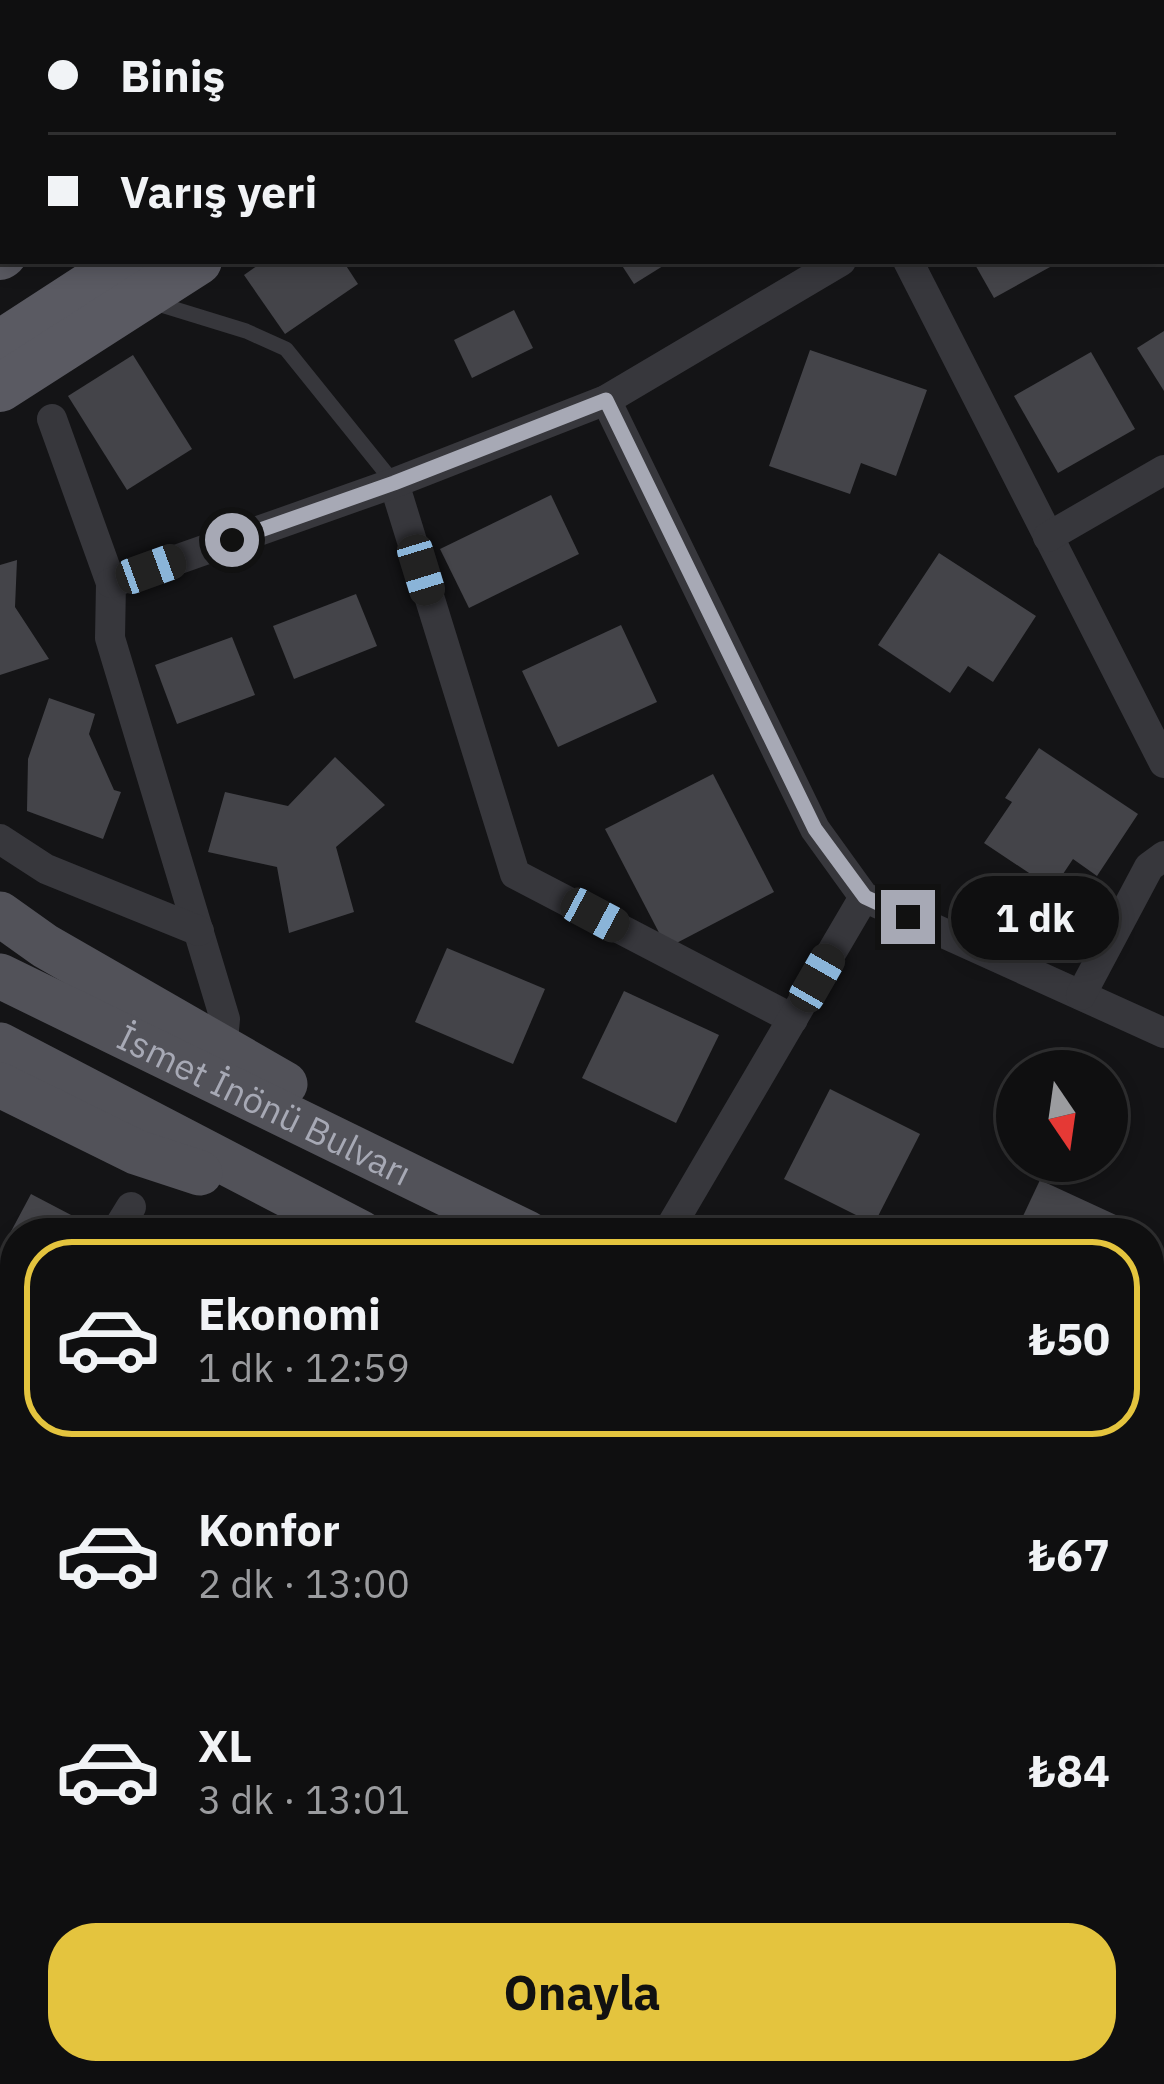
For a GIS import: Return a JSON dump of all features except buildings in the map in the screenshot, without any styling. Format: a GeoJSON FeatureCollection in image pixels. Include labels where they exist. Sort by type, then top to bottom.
{"type":"FeatureCollection","features":[{"type":"Feature","properties":{"kind":"highway"},"geometry":{"type":"LineString","coordinates":[[0,344],[135,280],[189,264]]}},
{"type":"Feature","properties":{"kind":"highway"},"geometry":{"type":"LineString","coordinates":[[0,388],[135,280]]}},
{"type":"Feature","properties":{"kind":"main road"},"geometry":{"type":"LineString","coordinates":[[0,914],[45,946],[294,1089],[374,1160]]}},
{"type":"Feature","properties":{"kind":"main road","name":"İsmet İnönü Bulvarı"},"geometry":{"type":"LineString","coordinates":[[0,976],[496,1218]]}},
{"type":"Feature","properties":{"kind":"main road","name":"İsmet İnönü Bulvarı"},"geometry":{"type":"LineString","coordinates":[[0,1045],[332,1218]]}},
{"type":"Feature","properties":{"kind":"main road"},"geometry":{"type":"LineString","coordinates":[[0,1085],[136,1152],[327,1218]]}},
{"type":"Feature","properties":{"kind":"street"},"geometry":{"type":"LineString","coordinates":[[111,583],[394,483],[606,400],[836,264]]}},
{"type":"Feature","properties":{"kind":"street"},"geometry":{"type":"LineString","coordinates":[[910,264],[1164,764]]}},
{"type":"Feature","properties":{"kind":"street"},"geometry":{"type":"LineString","coordinates":[[606,400],[815,829],[865,897],[1164,1034]]}},
{"type":"Feature","properties":{"kind":"street"},"geometry":{"type":"LineString","coordinates":[[52,419],[111,583],[110,638],[225,1019],[222,1050]]}},
{"type":"Feature","properties":{"kind":"street"},"geometry":{"type":"LineString","coordinates":[[1048,537],[1164,470]]}},
{"type":"Feature","properties":{"kind":"street"},"geometry":{"type":"LineString","coordinates":[[394,483],[515,874],[794,1019]]}},
{"type":"Feature","properties":{"kind":"street"},"geometry":{"type":"LineString","coordinates":[[0,839],[46,869],[199,932]]}},
{"type":"Feature","properties":{"kind":"street"},"geometry":{"type":"LineString","coordinates":[[1081,994],[1149,867],[1164,856]]}},
{"type":"Feature","properties":{"kind":"street"},"geometry":{"type":"LineString","coordinates":[[677,1218],[865,897]]}},
{"type":"Feature","properties":{"kind":"lane"},"geometry":{"type":"LineString","coordinates":[[135,280],[286,350],[394,483]]}},
{"type":"Feature","properties":{"kind":"route"},"geometry":{"type":"LineString","coordinates":[[232,540],[606,400],[815,829],[865,897],[908,917]]}}]}
